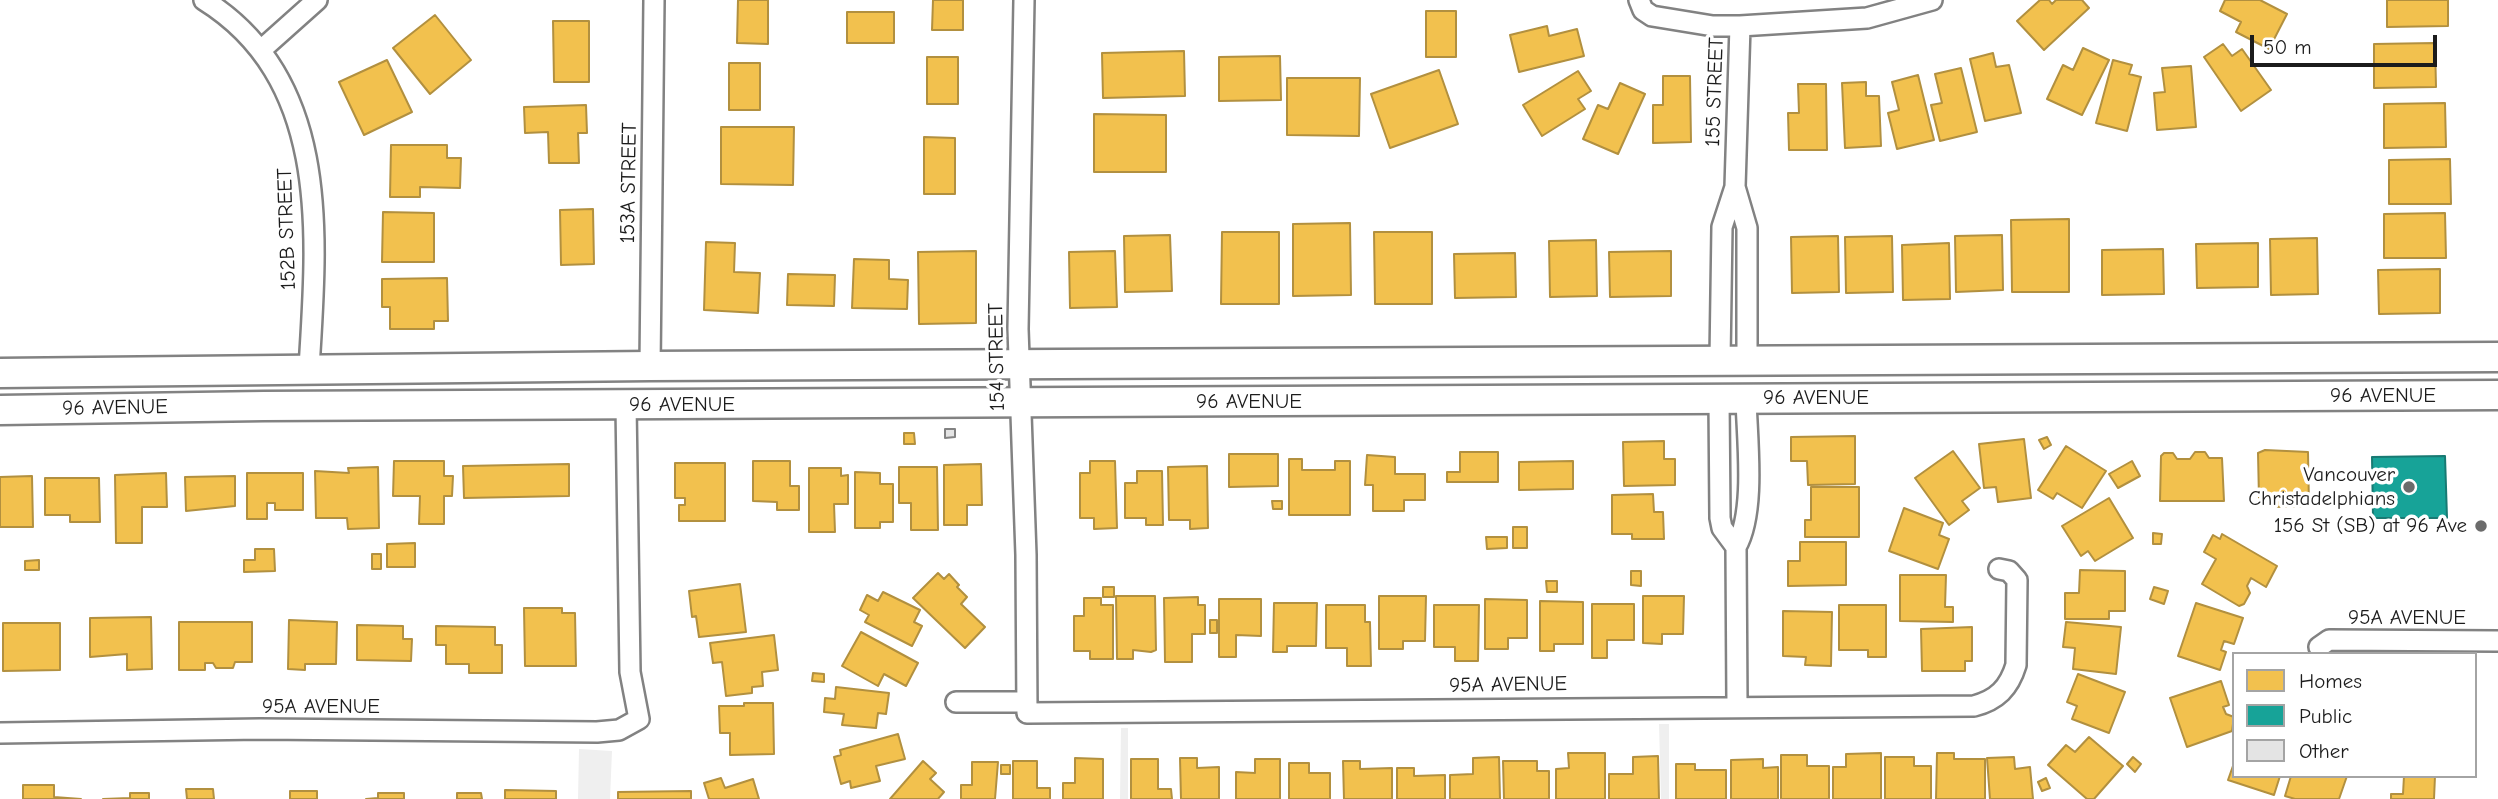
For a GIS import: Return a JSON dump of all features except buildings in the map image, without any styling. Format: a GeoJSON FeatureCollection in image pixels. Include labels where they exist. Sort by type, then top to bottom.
{"type":"FeatureCollection","features":[{"type":"Feature","properties":{"kind":"main road","name":"96 AVENUE"},"geometry":{"type":"LineString","coordinates":[[0,373],[309,368],[2498,357]]}},
{"type":"Feature","properties":{"kind":"main road"},"geometry":{"type":"LineString","coordinates":[[1710,400],[1733,359]]}},
{"type":"Feature","properties":{"kind":"main road"},"geometry":{"type":"LineString","coordinates":[[264,406],[298,383],[309,368]]}},
{"type":"Feature","properties":{"kind":"main road","name":"96 AVENUE"},"geometry":{"type":"LineString","coordinates":[[0,410],[264,406],[2498,395]]}},
{"type":"Feature","properties":{"kind":"street","name":"152B STREET"},"geometry":{"type":"LineString","coordinates":[[204,0],[261,50],[288,94],[304,137],[311,174],[309,368]]}},
{"type":"Feature","properties":{"kind":"street"},"geometry":{"type":"LineString","coordinates":[[261,50],[317,0]]}},
{"type":"Feature","properties":{"kind":"street","name":"153A STREET"},"geometry":{"type":"LineString","coordinates":[[650,366],[653,0]]}},
{"type":"Feature","properties":{"kind":"street","name":"154 STREET"},"geometry":{"type":"LineString","coordinates":[[1024,0],[1019,191],[1019,366],[1027,707]]}},
{"type":"Feature","properties":{"kind":"street","name":"155 STREET"},"geometry":{"type":"LineString","coordinates":[[1639,0],[1643,10],[1652,16],[1713,26],[1740,26],[1735,187],[1722,227],[1733,359]]}},
{"type":"Feature","properties":{"kind":"street"},"geometry":{"type":"LineString","coordinates":[[1740,26],[1867,18],[1932,0]]}},
{"type":"Feature","properties":{"kind":"street","name":"155 STREET"},"geometry":{"type":"LineString","coordinates":[[1733,359],[1747,228],[1735,187]]}},
{"type":"Feature","properties":{"kind":"street"},"geometry":{"type":"LineString","coordinates":[[1737,706],[1736,547],[1744,527],[1747,505],[1746,399]]}},
{"type":"Feature","properties":{"kind":"street"},"geometry":{"type":"LineString","coordinates":[[1710,400],[1720,518],[1722,528],[1736,547]]}},
{"type":"Feature","properties":{"kind":"street","name":"95A AVENUE"},"geometry":{"type":"LineString","coordinates":[[0,733],[260,729],[620,730],[639,719],[630,672],[626,405]]}},
{"type":"Feature","properties":{"kind":"street","name":"95A AVENUE"},"geometry":{"type":"LineString","coordinates":[[956,702],[1027,707],[1960,708],[1987,703],[2005,688],[2016,665],[2017,580],[2010,571],[1999,569]]}},
{"type":"Feature","properties":{"kind":"street","name":"95A AVENUE"},"geometry":{"type":"LineString","coordinates":[[2319,647],[2329,640],[2498,641]]}},
{"type":"Feature","properties":{"kind":"shaded area"},"geometry":{"type":"Polygon","coordinates":[[[1659,724],[1669,724],[1669,799],[1661,799],[1659,724]]]}},
{"type":"Feature","properties":{"kind":"shaded area"},"geometry":{"type":"Polygon","coordinates":[[[1121,728],[1128,728],[1128,799],[1120,799],[1121,728]]]}},
{"type":"Feature","properties":{"kind":"shaded area"},"geometry":{"type":"Polygon","coordinates":[[[579,749],[612,751],[610,799],[578,799],[579,749]]]}},
{"type":"Feature","properties":{"kind":"place","name":"Vancouver Christadelphians"},"geometry":{"type":"Point","coordinates":[2409,487]}},
{"type":"Feature","properties":{"kind":"place","name":"156 St (SB) at 96 Ave"},"geometry":{"type":"Point","coordinates":[2481,526]}}]}
